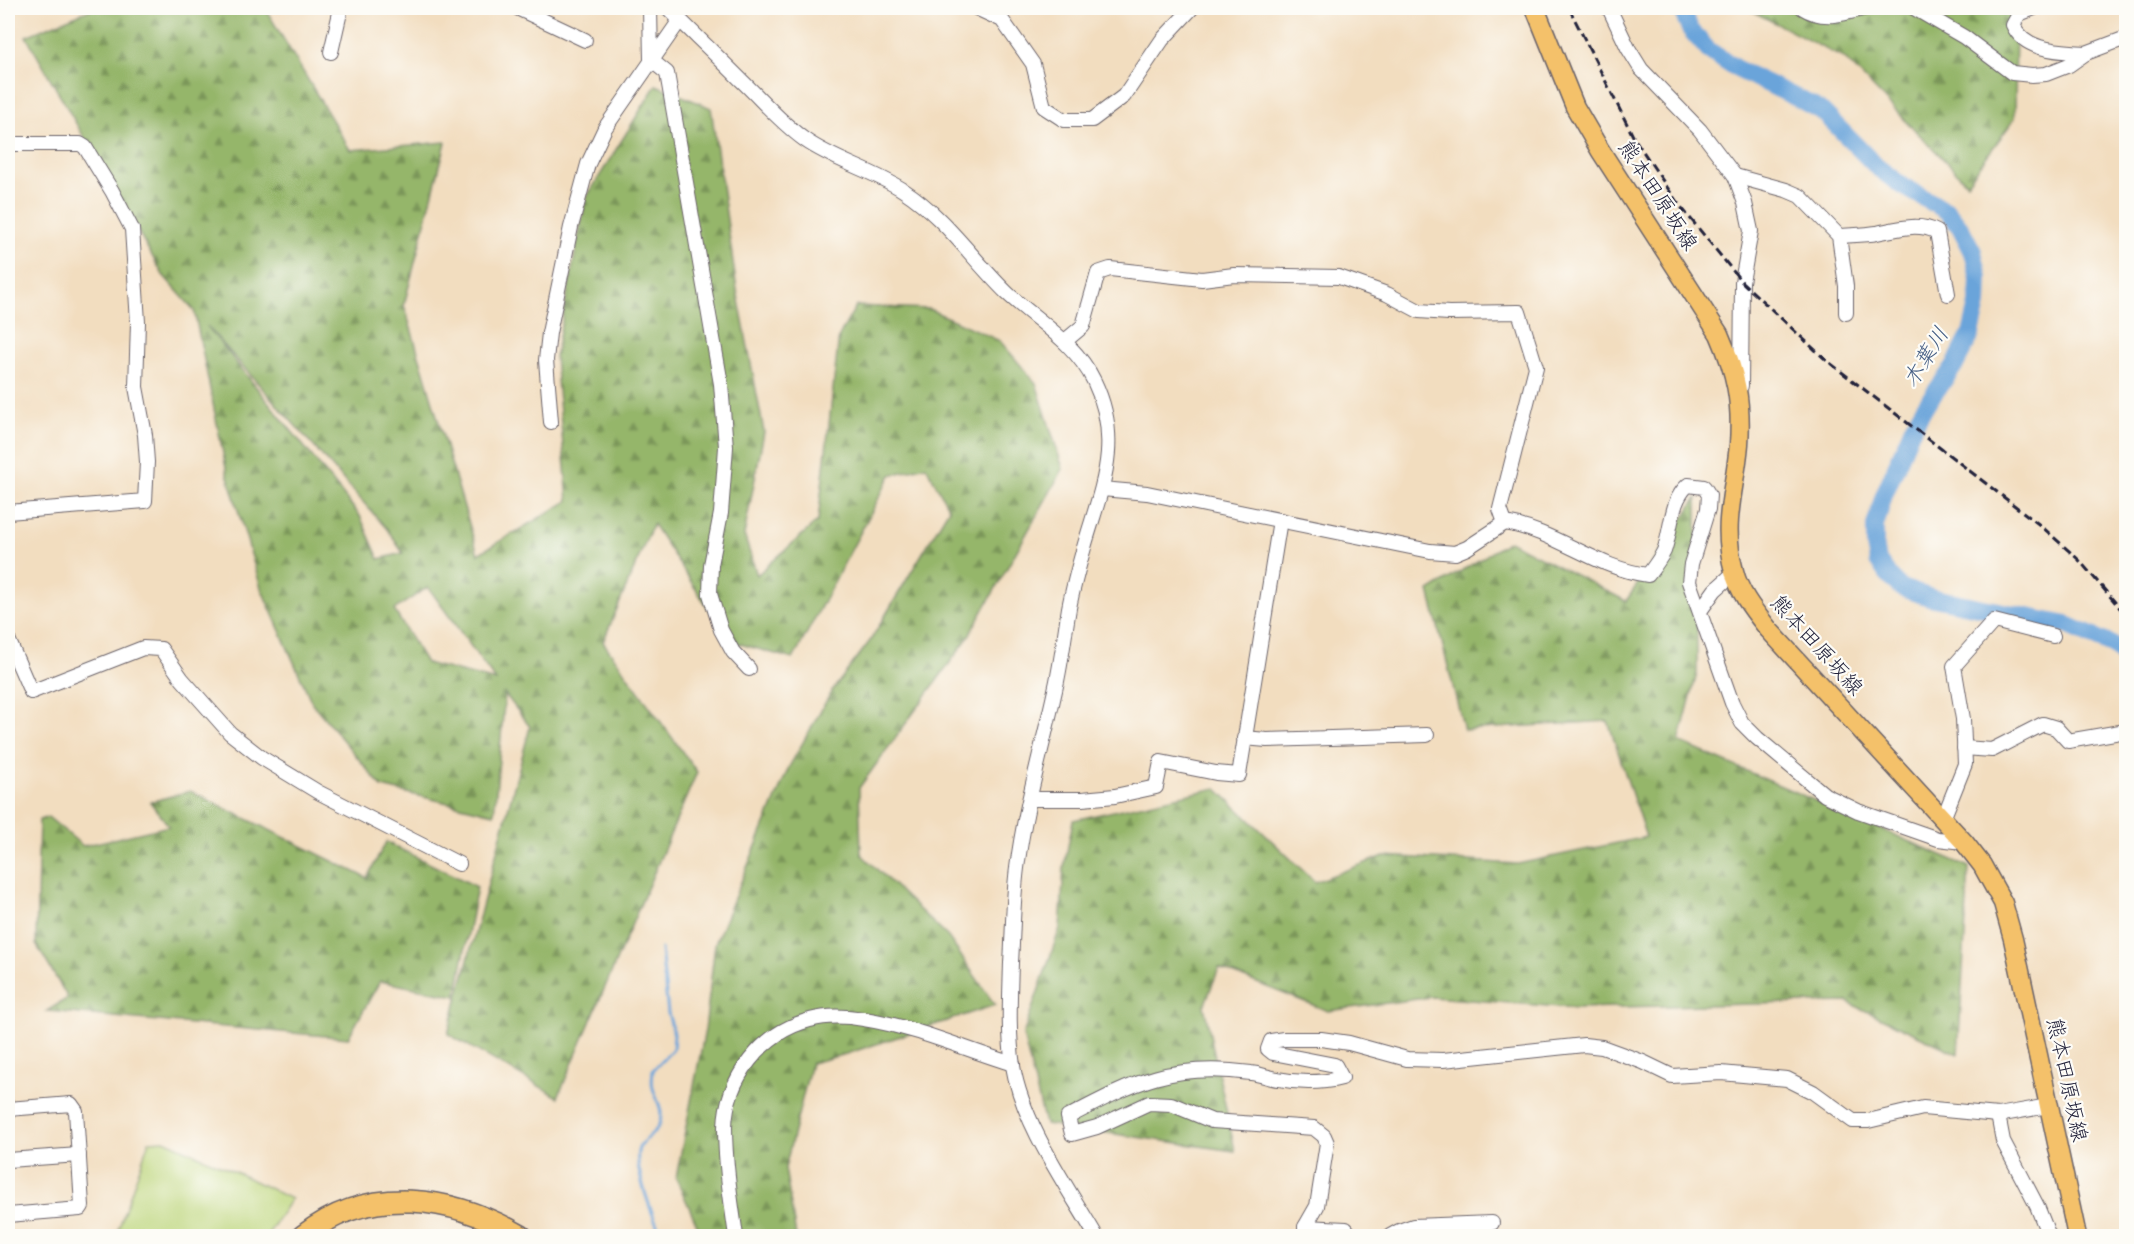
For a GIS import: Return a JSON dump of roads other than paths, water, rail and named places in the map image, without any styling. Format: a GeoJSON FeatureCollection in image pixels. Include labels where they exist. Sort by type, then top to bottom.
{"type":"FeatureCollection","features":[{"type":"Feature","properties":{"kind":"highway"},"geometry":{"type":"LineString","coordinates":[[303,1236],[319,1224],[354,1209],[390,1202],[423,1201],[454,1207],[483,1217],[521,1236]]}},
{"type":"Feature","properties":{"kind":"main road","name":"熊本田原坂線"},"geometry":{"type":"LineString","coordinates":[[1535,8],[1575,107],[1606,160],[1719,334],[1732,364],[1740,406],[1739,446],[1728,515],[1728,540],[1734,573],[1748,603],[1769,630],[1964,842],[1982,865],[2003,903],[2013,939],[2077,1236]]}},
{"type":"Feature","properties":{"kind":"street"},"geometry":{"type":"LineString","coordinates":[[331,52],[341,8]]}},
{"type":"Feature","properties":{"kind":"street"},"geometry":{"type":"LineString","coordinates":[[517,8],[585,40]]}},
{"type":"Feature","properties":{"kind":"street"},"geometry":{"type":"LineString","coordinates":[[650,8],[651,60]]}},
{"type":"Feature","properties":{"kind":"street"},"geometry":{"type":"LineString","coordinates":[[976,8],[1002,20],[1033,64],[1044,107],[1064,120],[1092,120],[1124,96],[1162,40],[1192,8]]}},
{"type":"Feature","properties":{"kind":"street"},"geometry":{"type":"LineString","coordinates":[[1609,8],[1641,69],[1700,130],[1735,176],[1745,203],[1751,231],[1742,282],[1740,406]]}},
{"type":"Feature","properties":{"kind":"street"},"geometry":{"type":"LineString","coordinates":[[1803,8],[1814,15],[1839,16],[1866,8]]}},
{"type":"Feature","properties":{"kind":"street"},"geometry":{"type":"LineString","coordinates":[[1914,8],[1964,37],[2012,72],[2032,75],[2046,74],[2069,65],[2086,53],[2127,38]]}},
{"type":"Feature","properties":{"kind":"street"},"geometry":{"type":"LineString","coordinates":[[2034,8],[2019,14],[2013,25],[2017,34],[2030,43],[2047,49],[2086,53]]}},
{"type":"Feature","properties":{"kind":"street"},"geometry":{"type":"LineString","coordinates":[[550,422],[546,360],[549,333],[588,164],[605,128],[651,60],[674,11],[780,119],[805,140],[902,189],[939,218],[1004,290],[1065,340],[1082,360],[1095,382],[1106,411],[1110,439],[1109,462],[1084,546],[1070,605],[1057,679],[1030,799],[1017,868],[1010,981],[1013,1064],[1025,1110],[1096,1236]]}},
{"type":"Feature","properties":{"kind":"street"},"geometry":{"type":"LineString","coordinates":[[651,60],[667,72],[721,384],[726,447],[721,513],[711,565],[710,594],[721,630],[733,652],[749,669]]}},
{"type":"Feature","properties":{"kind":"street"},"geometry":{"type":"LineString","coordinates":[[8,144],[80,144],[85,147],[132,229],[138,322],[136,387],[145,435],[147,462],[145,501],[8,512]]}},
{"type":"Feature","properties":{"kind":"street"},"geometry":{"type":"LineString","coordinates":[[1735,176],[1800,196],[1839,236],[1846,286],[1846,313]]}},
{"type":"Feature","properties":{"kind":"street"},"geometry":{"type":"LineString","coordinates":[[1839,236],[1912,227],[1937,232],[1948,294]]}},
{"type":"Feature","properties":{"kind":"street"},"geometry":{"type":"LineString","coordinates":[[1065,340],[1083,326],[1098,273],[1110,269],[1202,279],[1234,275],[1339,277],[1387,294],[1419,311],[1449,314],[1519,312],[1536,367],[1500,509],[1505,523]]}},
{"type":"Feature","properties":{"kind":"street"},"geometry":{"type":"LineString","coordinates":[[1505,523],[1535,532],[1628,573],[1648,575],[1664,550],[1673,512],[1682,490],[1688,485],[1704,487],[1709,495],[1708,509],[1691,564],[1689,582],[1732,703],[1742,723],[1825,795],[1858,811],[1938,839],[1964,842]]}},
{"type":"Feature","properties":{"kind":"street"},"geometry":{"type":"LineString","coordinates":[[1102,489],[1147,493],[1430,550],[1455,553],[1467,548],[1505,523]]}},
{"type":"Feature","properties":{"kind":"street"},"geometry":{"type":"LineString","coordinates":[[1030,799],[1082,799],[1115,796],[1156,787],[1161,762],[1216,773],[1239,775],[1280,520]]}},
{"type":"Feature","properties":{"kind":"street"},"geometry":{"type":"LineString","coordinates":[[1700,611],[1715,590],[1734,573]]}},
{"type":"Feature","properties":{"kind":"street"},"geometry":{"type":"LineString","coordinates":[[1943,819],[1965,764],[1963,719],[1954,666],[1994,621],[2053,636]]}},
{"type":"Feature","properties":{"kind":"street"},"geometry":{"type":"LineString","coordinates":[[8,639],[31,692],[143,648],[161,649],[182,679],[230,733],[262,758],[318,792],[459,864]]}},
{"type":"Feature","properties":{"kind":"street"},"geometry":{"type":"LineString","coordinates":[[1964,748],[1992,750],[2043,724],[2055,728],[2068,741],[2127,731]]}},
{"type":"Feature","properties":{"kind":"street"},"geometry":{"type":"LineString","coordinates":[[1244,738],[1267,740],[1427,735]]}},
{"type":"Feature","properties":{"kind":"street"},"geometry":{"type":"LineString","coordinates":[[736,1236],[725,1126],[730,1096],[739,1076],[753,1056],[769,1040],[787,1028],[809,1020],[834,1016],[864,1019],[898,1026],[1013,1064]]}},
{"type":"Feature","properties":{"kind":"street"},"geometry":{"type":"LineString","coordinates":[[1351,1236],[1346,1229],[1305,1232],[1317,1206],[1327,1143],[1324,1136],[1314,1128],[1212,1121],[1171,1104],[1149,1103],[1097,1127],[1072,1134],[1068,1117],[1142,1081],[1169,1073],[1193,1070],[1252,1073],[1279,1080],[1328,1082],[1342,1078],[1335,1065],[1273,1053],[1268,1049],[1272,1041],[1284,1039],[1321,1039],[1390,1055],[1443,1060],[1584,1045],[1602,1047],[1672,1076],[1721,1073],[1787,1079],[1813,1092],[1853,1121],[1868,1121],[1923,1108],[1998,1115],[2048,1106]]}},
{"type":"Feature","properties":{"kind":"street"},"geometry":{"type":"LineString","coordinates":[[8,1109],[71,1104],[76,1111],[82,1206],[80,1209],[8,1215]]}},
{"type":"Feature","properties":{"kind":"street"},"geometry":{"type":"LineString","coordinates":[[1998,1115],[2003,1142],[2037,1206],[2049,1236]]}},
{"type":"Feature","properties":{"kind":"street"},"geometry":{"type":"LineString","coordinates":[[8,1160],[79,1155]]}},
{"type":"Feature","properties":{"kind":"street"},"geometry":{"type":"LineString","coordinates":[[1390,1236],[1399,1230],[1413,1226],[1492,1223]]}},
{"type":"Feature","properties":{"kind":"waterway","name":"木葉川"},"geometry":{"type":"LineString","coordinates":[[1681,8],[1690,29],[1708,50],[1735,68],[1823,112],[1877,167],[1901,185],[1947,211],[1960,227],[1973,252],[1979,278],[1978,304],[1971,334],[1955,365],[1925,406],[1913,427],[1884,495],[1875,526],[1878,561],[1901,588],[1929,597],[2067,625],[2114,646],[2126,658]]}},
{"type":"Feature","properties":{"kind":"waterway"},"geometry":{"type":"LineString","coordinates":[[661,949],[668,1013],[674,1034],[673,1049],[653,1070],[652,1086],[660,1107],[660,1121],[656,1130],[639,1148],[638,1156],[641,1179],[662,1236]]}},
{"type":"Feature","properties":{"kind":"railway"},"geometry":{"type":"LineString","coordinates":[[1569,8],[1634,138],[1677,202],[1742,282],[1826,360],[2041,526],[2079,560],[2126,615]]}}]}
